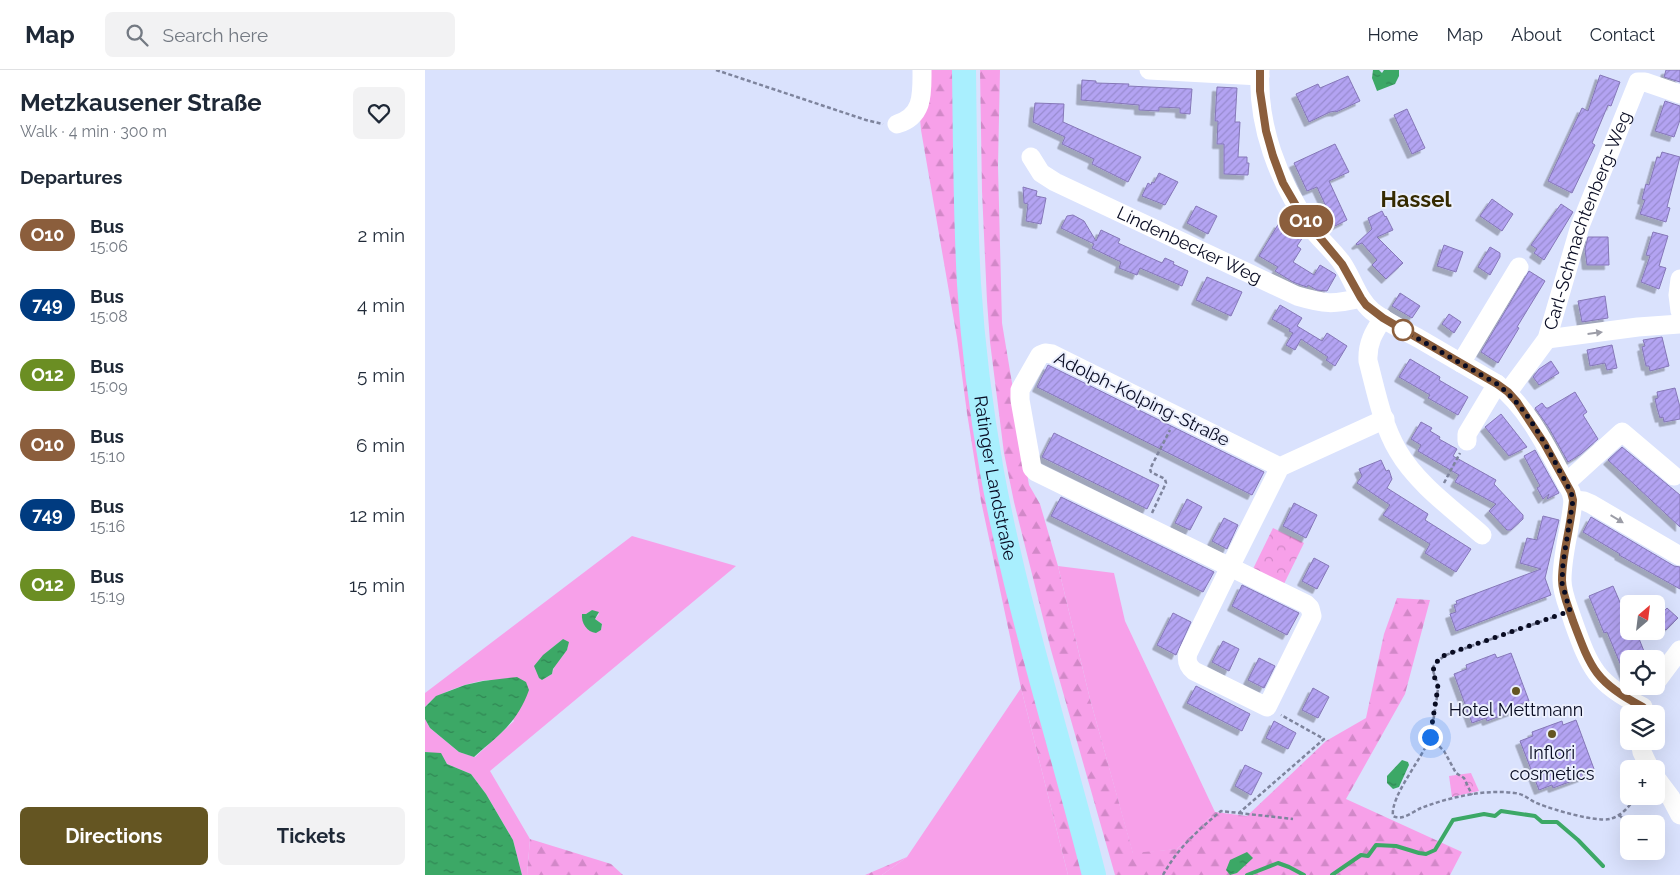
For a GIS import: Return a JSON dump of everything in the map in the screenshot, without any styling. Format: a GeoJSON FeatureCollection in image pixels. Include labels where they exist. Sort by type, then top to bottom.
{"type":"FeatureCollection","features":[{"type":"Feature","properties":{"kind":"main road","name":"Ratinger Landstraße"},"geometry":{"type":"LineString","coordinates":[[964,70],[969,283],[974,346],[985,424],[998,500],[1020,598],[1095,875]]}},
{"type":"Feature","properties":{"kind":"street"},"geometry":{"type":"LineString","coordinates":[[897,124],[910,119],[919,106],[922,95],[922,70]]}},
{"type":"Feature","properties":{"kind":"street"},"geometry":{"type":"LineString","coordinates":[[1149,70],[1260,73],[1260,91],[1266,131],[1283,183],[1298,209],[1342,264],[1366,305],[1383,318],[1502,388],[1517,402],[1544,443],[1569,492],[1562,583],[1570,611],[1593,669],[1605,684],[1635,705]]}},
{"type":"Feature","properties":{"kind":"street","name":"Carl-Schmachtenberg-Weg"},"geometry":{"type":"LineString","coordinates":[[1467,441],[1467,434],[1502,388],[1547,339],[1579,226],[1638,82],[1645,82],[1680,94]]}},
{"type":"Feature","properties":{"kind":"street","name":"Lindenbecker Weg"},"geometry":{"type":"LineString","coordinates":[[1031,157],[1041,173],[1055,182],[1297,296],[1319,302],[1338,304],[1361,298]]}},
{"type":"Feature","properties":{"kind":"street"},"geometry":{"type":"LineString","coordinates":[[1461,363],[1519,267]]}},
{"type":"Feature","properties":{"kind":"street"},"geometry":{"type":"LineString","coordinates":[[1680,279],[1678,295],[1680,312]]}},
{"type":"Feature","properties":{"kind":"street"},"geometry":{"type":"LineString","coordinates":[[1383,318],[1369,341],[1367,351],[1368,361],[1391,438],[1415,475],[1482,535]]}},
{"type":"Feature","properties":{"kind":"street"},"geometry":{"type":"LineString","coordinates":[[1547,339],[1680,324]]}},
{"type":"Feature","properties":{"kind":"street","name":"Adolph-Kolping-Straße"},"geometry":{"type":"LineString","coordinates":[[1267,707],[1310,621],[1312,616],[1310,608],[1032,468],[1020,400],[1020,390],[1039,355],[1051,354],[1280,467]]}},
{"type":"Feature","properties":{"kind":"street"},"geometry":{"type":"LineString","coordinates":[[1267,707],[1194,671],[1189,667],[1186,659],[1187,653],[1280,467],[1385,419]]}},
{"type":"Feature","properties":{"kind":"street"},"geometry":{"type":"LineString","coordinates":[[1569,492],[1622,432],[1674,476]]}},
{"type":"Feature","properties":{"kind":"street"},"geometry":{"type":"LineString","coordinates":[[1569,492],[1680,556]]}},
{"type":"Feature","properties":{"kind":"street"},"geometry":{"type":"LineString","coordinates":[[1665,670],[1680,650]]}},
{"type":"Feature","properties":{"kind":"street"},"geometry":{"type":"LineString","coordinates":[[1665,790],[1680,815]]}},
{"type":"Feature","properties":{"kind":"path"},"geometry":{"type":"LineString","coordinates":[[716,70],[866,120],[889,125],[897,124]]}},
{"type":"Feature","properties":{"kind":"path"},"geometry":{"type":"LineString","coordinates":[[1145,525],[1166,483],[1165,479],[1151,472],[1150,469],[1177,415]]}},
{"type":"Feature","properties":{"kind":"path"},"geometry":{"type":"LineString","coordinates":[[1437,495],[1467,441]]}},
{"type":"Feature","properties":{"kind":"path"},"geometry":{"type":"LineString","coordinates":[[1570,611],[1445,655],[1439,659],[1434,666],[1433,673],[1438,687],[1430,737],[1394,803],[1393,816],[1401,818],[1421,808],[1479,793],[1514,793],[1523,795],[1539,804],[1584,817],[1609,819],[1619,816],[1630,805]]}},
{"type":"Feature","properties":{"kind":"path"},"geometry":{"type":"LineString","coordinates":[[1239,813],[1324,739],[1267,707]]}},
{"type":"Feature","properties":{"kind":"path"},"geometry":{"type":"LineString","coordinates":[[1430,737],[1444,751],[1455,773],[1464,778],[1472,794]]}},
{"type":"Feature","properties":{"kind":"path"},"geometry":{"type":"LineString","coordinates":[[1163,875],[1182,846],[1221,811],[1293,818]]}},
{"type":"Feature","properties":{"kind":"green space"},"geometry":{"type":"Polygon","coordinates":[[[916,70],[953,70],[961,271],[1084,875],[1068,875],[1021,688],[981,501],[957,338],[921,130],[916,70]]]}},
{"type":"Feature","properties":{"kind":"green space"},"geometry":{"type":"Polygon","coordinates":[[[980,70],[1000,70],[998,166],[1002,323],[1029,485],[1040,504],[1058,566],[1090,699],[1133,853],[1177,849],[1215,812],[1247,816],[1326,741],[1366,718],[1384,634],[1397,598],[1430,600],[1405,694],[1346,799],[1462,852],[1450,875],[1115,875],[1051,650],[1014,502],[1004,453],[990,342],[987,301],[982,191],[980,70]]]}},
{"type":"Feature","properties":{"kind":"green space"},"geometry":{"type":"Polygon","coordinates":[[[1273,528],[1304,543],[1283,586],[1252,571],[1273,528]]]}},
{"type":"Feature","properties":{"kind":"green space"},"geometry":{"type":"Polygon","coordinates":[[[632,536],[736,566],[490,771],[530,839],[527,875],[522,875],[513,840],[486,794],[471,774],[447,764],[441,754],[425,752],[425,719],[430,728],[459,752],[475,757],[514,721],[489,680],[454,689],[437,697],[425,707],[425,693],[632,536]],[[592,610],[582,614],[601,630],[602,624],[595,619],[599,614],[592,610]],[[563,639],[547,652],[536,669],[542,680],[552,674],[566,651],[568,647],[563,639]]]}},
{"type":"Feature","properties":{"kind":"green space"},"geometry":{"type":"Polygon","coordinates":[[[1058,566],[1114,573],[1125,621],[1215,812],[1177,849],[1133,854],[1090,699],[1058,566]]]}},
{"type":"Feature","properties":{"kind":"green space"},"geometry":{"type":"Polygon","coordinates":[[[1021,688],[1068,875],[882,875],[907,857],[1021,688]]]}},
{"type":"Feature","properties":{"kind":"green space"},"geometry":{"type":"Polygon","coordinates":[[[1471,773],[1479,791],[1452,797],[1449,776],[1471,773]]]}},
{"type":"Feature","properties":{"kind":"green space"},"geometry":{"type":"Polygon","coordinates":[[[530,839],[611,864],[623,875],[527,875],[530,839]]]}},
{"type":"Feature","properties":{"kind":"green space"},"geometry":{"type":"Polygon","coordinates":[[[907,857],[882,875],[865,875],[907,857]]]}},
{"type":"Feature","properties":{"kind":"water"},"geometry":{"type":"Polygon","coordinates":[[[1373,70],[1379,70],[1382,73],[1384,70],[1399,70],[1399,76],[1395,84],[1377,91],[1372,78],[1373,70]]]}},
{"type":"Feature","properties":{"kind":"water"},"geometry":{"type":"Polygon","coordinates":[[[592,610],[599,612],[595,619],[602,624],[601,630],[596,633],[587,629],[582,621],[582,614],[592,610]]]}},
{"type":"Feature","properties":{"kind":"water"},"geometry":{"type":"Polygon","coordinates":[[[563,639],[569,642],[567,650],[553,669],[552,674],[542,680],[539,678],[534,666],[543,655],[563,639]]]}},
{"type":"Feature","properties":{"kind":"water"},"geometry":{"type":"Polygon","coordinates":[[[517,677],[526,682],[529,690],[519,711],[507,727],[474,757],[459,752],[430,728],[425,719],[425,707],[436,696],[465,685],[517,677]]]}},
{"type":"Feature","properties":{"kind":"water"},"geometry":{"type":"Polygon","coordinates":[[[425,752],[441,753],[447,764],[471,774],[486,794],[513,840],[522,875],[425,875],[425,752]]]}},
{"type":"Feature","properties":{"kind":"water"},"geometry":{"type":"Polygon","coordinates":[[[1402,760],[1408,762],[1409,765],[1399,787],[1393,789],[1387,783],[1387,776],[1402,760]]]}},
{"type":"Feature","properties":{"kind":"water"},"geometry":{"type":"Polygon","coordinates":[[[1247,852],[1253,858],[1237,873],[1230,875],[1226,870],[1230,860],[1247,852]]]}},
{"type":"Feature","properties":{"kind":"building"},"geometry":{"type":"Polygon","coordinates":[[[1666,70],[1680,70],[1680,82],[1664,77],[1666,70]]]}},
{"type":"Feature","properties":{"kind":"building"},"geometry":{"type":"Polygon","coordinates":[[[1600,75],[1620,82],[1611,106],[1608,105],[1592,143],[1595,145],[1572,193],[1548,181],[1582,108],[1588,111],[1600,75]]]}},
{"type":"Feature","properties":{"kind":"building"},"geometry":{"type":"Polygon","coordinates":[[[1348,76],[1360,101],[1309,122],[1296,94],[1318,84],[1320,88],[1348,76]]]}},
{"type":"Feature","properties":{"kind":"building"},"geometry":{"type":"Polygon","coordinates":[[[1082,80],[1096,81],[1096,83],[1129,84],[1128,86],[1192,89],[1190,114],[1180,113],[1180,108],[1159,107],[1159,111],[1139,110],[1139,105],[1081,100],[1082,80]]]}},
{"type":"Feature","properties":{"kind":"building"},"geometry":{"type":"Polygon","coordinates":[[[1217,87],[1237,88],[1235,122],[1240,122],[1238,157],[1247,157],[1247,163],[1249,163],[1248,175],[1224,174],[1224,144],[1217,144],[1218,121],[1215,121],[1217,87]]]}},
{"type":"Feature","properties":{"kind":"building"},"geometry":{"type":"Polygon","coordinates":[[[1665,101],[1680,106],[1680,120],[1674,137],[1655,131],[1665,101]]]}},
{"type":"Feature","properties":{"kind":"building"},"geometry":{"type":"Polygon","coordinates":[[[1035,103],[1064,104],[1063,122],[1141,157],[1128,182],[1092,164],[1094,159],[1062,144],[1065,137],[1033,122],[1035,103]]]}},
{"type":"Feature","properties":{"kind":"building"},"geometry":{"type":"Polygon","coordinates":[[[1407,109],[1425,148],[1412,154],[1394,115],[1407,109]]]}},
{"type":"Feature","properties":{"kind":"building"},"geometry":{"type":"Polygon","coordinates":[[[1335,144],[1349,172],[1329,181],[1347,220],[1335,226],[1317,187],[1307,191],[1294,163],[1335,144]]]}},
{"type":"Feature","properties":{"kind":"building"},"geometry":{"type":"Polygon","coordinates":[[[1662,152],[1680,157],[1667,207],[1670,208],[1666,222],[1640,214],[1645,200],[1642,199],[1646,184],[1649,185],[1657,157],[1660,158],[1662,152]]]}},
{"type":"Feature","properties":{"kind":"building"},"geometry":{"type":"Polygon","coordinates":[[[1159,173],[1178,182],[1165,205],[1142,196],[1148,183],[1151,185],[1152,182],[1154,183],[1159,173]]]}},
{"type":"Feature","properties":{"kind":"building"},"geometry":{"type":"Polygon","coordinates":[[[1023,187],[1037,191],[1036,196],[1046,198],[1041,224],[1026,221],[1028,204],[1024,203],[1023,187]]]}},
{"type":"Feature","properties":{"kind":"building"},"geometry":{"type":"Polygon","coordinates":[[[1492,199],[1513,214],[1502,231],[1480,216],[1492,199]]]}},
{"type":"Feature","properties":{"kind":"building"},"geometry":{"type":"Polygon","coordinates":[[[1561,204],[1573,212],[1544,260],[1534,253],[1537,249],[1531,245],[1561,204]]]}},
{"type":"Feature","properties":{"kind":"building"},"geometry":{"type":"Polygon","coordinates":[[[1196,206],[1217,216],[1208,234],[1187,223],[1196,206]]]}},
{"type":"Feature","properties":{"kind":"building"},"geometry":{"type":"Polygon","coordinates":[[[1382,211],[1393,230],[1377,237],[1403,263],[1386,279],[1372,265],[1377,260],[1362,243],[1356,244],[1372,229],[1368,218],[1382,211]]]}},
{"type":"Feature","properties":{"kind":"building"},"geometry":{"type":"Polygon","coordinates":[[[1073,215],[1084,221],[1096,241],[1101,230],[1120,239],[1118,243],[1162,263],[1165,258],[1188,271],[1182,286],[1140,268],[1137,275],[1119,268],[1121,262],[1092,248],[1094,244],[1061,228],[1067,216],[1073,215]]]}},
{"type":"Feature","properties":{"kind":"building"},"geometry":{"type":"Polygon","coordinates":[[[1279,223],[1303,237],[1297,246],[1301,249],[1293,262],[1314,275],[1320,265],[1336,275],[1327,291],[1317,290],[1308,285],[1307,287],[1293,282],[1275,271],[1278,267],[1259,256],[1279,223]]]}},
{"type":"Feature","properties":{"kind":"building"},"geometry":{"type":"Polygon","coordinates":[[[1653,232],[1668,236],[1659,266],[1666,268],[1659,289],[1641,282],[1650,256],[1646,255],[1653,232]]]}},
{"type":"Feature","properties":{"kind":"building"},"geometry":{"type":"Polygon","coordinates":[[[1588,237],[1608,237],[1609,265],[1587,265],[1585,249],[1588,237]]]}},
{"type":"Feature","properties":{"kind":"building"},"geometry":{"type":"Polygon","coordinates":[[[1444,245],[1463,252],[1456,272],[1437,266],[1444,245]]]}},
{"type":"Feature","properties":{"kind":"building"},"geometry":{"type":"Polygon","coordinates":[[[1490,247],[1500,253],[1500,257],[1490,275],[1478,267],[1490,247]]]}},
{"type":"Feature","properties":{"kind":"building"},"geometry":{"type":"Polygon","coordinates":[[[1529,271],[1545,281],[1498,363],[1481,352],[1529,271]]]}},
{"type":"Feature","properties":{"kind":"building"},"geometry":{"type":"Polygon","coordinates":[[[1207,277],[1242,292],[1231,316],[1196,300],[1207,277]]]}},
{"type":"Feature","properties":{"kind":"building"},"geometry":{"type":"Polygon","coordinates":[[[1400,293],[1420,306],[1412,318],[1392,306],[1400,293]]]}},
{"type":"Feature","properties":{"kind":"building"},"geometry":{"type":"Polygon","coordinates":[[[1605,296],[1608,318],[1582,322],[1578,301],[1605,296]]]}},
{"type":"Feature","properties":{"kind":"building"},"geometry":{"type":"Polygon","coordinates":[[[1280,305],[1302,318],[1297,326],[1322,341],[1327,333],[1347,346],[1335,366],[1326,360],[1328,357],[1301,339],[1295,350],[1286,345],[1293,333],[1289,331],[1290,329],[1272,319],[1280,305]]]}},
{"type":"Feature","properties":{"kind":"building"},"geometry":{"type":"Polygon","coordinates":[[[1449,314],[1461,322],[1454,333],[1442,324],[1449,314]]]}},
{"type":"Feature","properties":{"kind":"building"},"geometry":{"type":"Polygon","coordinates":[[[1662,337],[1669,366],[1650,371],[1649,366],[1646,366],[1642,347],[1645,346],[1643,340],[1662,337]]]}},
{"type":"Feature","properties":{"kind":"building"},"geometry":{"type":"Polygon","coordinates":[[[1612,345],[1617,368],[1607,370],[1605,363],[1590,366],[1587,350],[1612,345]]]}},
{"type":"Feature","properties":{"kind":"building"},"geometry":{"type":"Polygon","coordinates":[[[1410,359],[1440,377],[1439,380],[1468,397],[1458,415],[1428,398],[1430,395],[1399,377],[1410,359]]]}},
{"type":"Feature","properties":{"kind":"building"},"geometry":{"type":"Polygon","coordinates":[[[1551,361],[1559,373],[1539,385],[1533,377],[1539,369],[1551,361]]]}},
{"type":"Feature","properties":{"kind":"building"},"geometry":{"type":"Polygon","coordinates":[[[1048,365],[1264,472],[1252,495],[1037,387],[1048,365]]]}},
{"type":"Feature","properties":{"kind":"building"},"geometry":{"type":"Polygon","coordinates":[[[1675,388],[1680,407],[1680,419],[1664,422],[1663,417],[1660,418],[1657,408],[1655,399],[1658,398],[1657,392],[1675,388]]]}},
{"type":"Feature","properties":{"kind":"building"},"geometry":{"type":"Polygon","coordinates":[[[1575,392],[1587,412],[1583,415],[1598,439],[1581,454],[1568,462],[1549,428],[1535,408],[1542,403],[1548,408],[1575,392]]]}},
{"type":"Feature","properties":{"kind":"building"},"geometry":{"type":"Polygon","coordinates":[[[1501,414],[1527,447],[1509,456],[1485,427],[1501,414]]]}},
{"type":"Feature","properties":{"kind":"building"},"geometry":{"type":"Polygon","coordinates":[[[1421,422],[1432,428],[1430,431],[1440,437],[1439,439],[1457,449],[1453,456],[1496,480],[1494,484],[1523,515],[1523,519],[1511,530],[1507,530],[1489,511],[1496,504],[1455,482],[1459,475],[1418,451],[1421,445],[1411,439],[1421,422]]]}},
{"type":"Feature","properties":{"kind":"building"},"geometry":{"type":"Polygon","coordinates":[[[1054,433],[1159,485],[1147,509],[1042,457],[1054,433]]]}},
{"type":"Feature","properties":{"kind":"building"},"geometry":{"type":"Polygon","coordinates":[[[1622,447],[1680,495],[1680,527],[1608,460],[1622,447]]]}},
{"type":"Feature","properties":{"kind":"building"},"geometry":{"type":"Polygon","coordinates":[[[1535,450],[1559,493],[1547,499],[1549,494],[1543,499],[1537,488],[1540,486],[1524,456],[1535,450]]]}},
{"type":"Feature","properties":{"kind":"building"},"geometry":{"type":"Polygon","coordinates":[[[1381,460],[1386,471],[1389,470],[1392,479],[1387,488],[1428,514],[1425,520],[1471,549],[1456,572],[1425,553],[1430,544],[1383,515],[1390,505],[1357,483],[1362,476],[1359,469],[1381,460]]]}},
{"type":"Feature","properties":{"kind":"building"},"geometry":{"type":"Polygon","coordinates":[[[1061,497],[1214,572],[1203,592],[1051,516],[1061,497]]]}},
{"type":"Feature","properties":{"kind":"building"},"geometry":{"type":"Polygon","coordinates":[[[1187,499],[1202,507],[1190,530],[1175,523],[1187,499]]]}},
{"type":"Feature","properties":{"kind":"building"},"geometry":{"type":"Polygon","coordinates":[[[1294,503],[1317,515],[1306,538],[1283,526],[1294,503]]]}},
{"type":"Feature","properties":{"kind":"building"},"geometry":{"type":"Polygon","coordinates":[[[1543,516],[1559,520],[1545,578],[1551,595],[1456,631],[1450,614],[1456,612],[1454,605],[1457,604],[1456,601],[1541,569],[1520,563],[1527,538],[1537,540],[1543,516]]]}},
{"type":"Feature","properties":{"kind":"building"},"geometry":{"type":"Polygon","coordinates":[[[1591,517],[1674,566],[1680,567],[1680,589],[1619,555],[1583,532],[1591,517]]]}},
{"type":"Feature","properties":{"kind":"building"},"geometry":{"type":"Polygon","coordinates":[[[1224,518],[1238,525],[1227,549],[1212,541],[1224,518]]]}},
{"type":"Feature","properties":{"kind":"building"},"geometry":{"type":"Polygon","coordinates":[[[1314,558],[1329,566],[1317,589],[1302,581],[1314,558]]]}},
{"type":"Feature","properties":{"kind":"building"},"geometry":{"type":"Polygon","coordinates":[[[1242,585],[1299,613],[1287,635],[1232,606],[1242,585]]]}},
{"type":"Feature","properties":{"kind":"building"},"geometry":{"type":"Polygon","coordinates":[[[1613,586],[1620,602],[1620,640],[1640,640],[1643,650],[1620,650],[1620,663],[1607,632],[1604,633],[1589,596],[1613,586]]]}},
{"type":"Feature","properties":{"kind":"building"},"geometry":{"type":"Polygon","coordinates":[[[1667,608],[1678,618],[1666,630],[1665,629],[1665,610],[1667,608]]]}},
{"type":"Feature","properties":{"kind":"building"},"geometry":{"type":"Polygon","coordinates":[[[1173,613],[1191,622],[1176,655],[1157,645],[1173,613]]]}},
{"type":"Feature","properties":{"kind":"building"},"geometry":{"type":"Polygon","coordinates":[[[1223,641],[1239,649],[1229,671],[1212,662],[1223,641]]]}},
{"type":"Feature","properties":{"kind":"building"},"geometry":{"type":"Polygon","coordinates":[[[1511,653],[1529,701],[1515,706],[1516,710],[1487,721],[1486,718],[1472,723],[1454,674],[1467,669],[1466,665],[1495,654],[1497,658],[1511,653]]]}},
{"type":"Feature","properties":{"kind":"building"},"geometry":{"type":"Polygon","coordinates":[[[1259,658],[1275,666],[1264,688],[1248,680],[1259,658]]]}},
{"type":"Feature","properties":{"kind":"building"},"geometry":{"type":"Polygon","coordinates":[[[1196,686],[1250,714],[1242,731],[1187,703],[1196,686]]]}},
{"type":"Feature","properties":{"kind":"building"},"geometry":{"type":"Polygon","coordinates":[[[1313,688],[1329,697],[1318,718],[1302,710],[1313,688]]]}},
{"type":"Feature","properties":{"kind":"building"},"geometry":{"type":"Polygon","coordinates":[[[1576,720],[1594,769],[1582,774],[1583,777],[1553,788],[1552,785],[1539,790],[1520,741],[1533,736],[1532,732],[1562,721],[1563,725],[1576,720]]]}},
{"type":"Feature","properties":{"kind":"building"},"geometry":{"type":"Polygon","coordinates":[[[1274,721],[1296,733],[1288,749],[1266,738],[1274,721]]]}},
{"type":"Feature","properties":{"kind":"building"},"geometry":{"type":"Polygon","coordinates":[[[1245,765],[1262,773],[1251,795],[1235,786],[1245,765]]]}},
{"type":"Feature","properties":{"kind":"waterway"},"geometry":{"type":"LineString","coordinates":[[1332,875],[1361,855],[1368,856],[1376,845],[1396,846],[1426,854],[1435,850],[1453,820],[1484,814],[1495,816],[1501,811],[1535,816],[1542,822],[1557,822],[1578,840],[1603,866]]}},
{"type":"Feature","properties":{"kind":"waterway"},"geometry":{"type":"LineString","coordinates":[[1247,875],[1278,863],[1304,875]]}},
{"type":"Feature","properties":{"kind":"bus line","name":"O10"},"geometry":{"type":"LineString","coordinates":[[1260,70],[1260,91],[1266,131],[1283,183],[1298,209],[1342,264],[1366,305],[1383,318],[1508,392],[1517,402],[1544,443],[1571,492],[1573,500],[1563,563],[1562,583],[1581,642],[1593,669],[1605,684],[1639,705]]}},
{"type":"Feature","properties":{"kind":"place","name":"Hotel Mettmann"},"geometry":{"type":"Point","coordinates":[1516,691]}},
{"type":"Feature","properties":{"kind":"place","name":"Inflori cosmetics"},"geometry":{"type":"Point","coordinates":[1552,734]}},
{"type":"Feature","properties":{"kind":"district","name":"Hassel"},"geometry":{"type":"Point","coordinates":[1416,199]}},
{"type":"Feature","properties":{"kind":"route"},"geometry":{"type":"LineString","coordinates":[[1403,330],[1508,392],[1517,402],[1544,443],[1571,492],[1573,500],[1563,563],[1562,583],[1570,611],[1445,655],[1439,659],[1434,666],[1433,673],[1438,687],[1430,737]]}}]}
